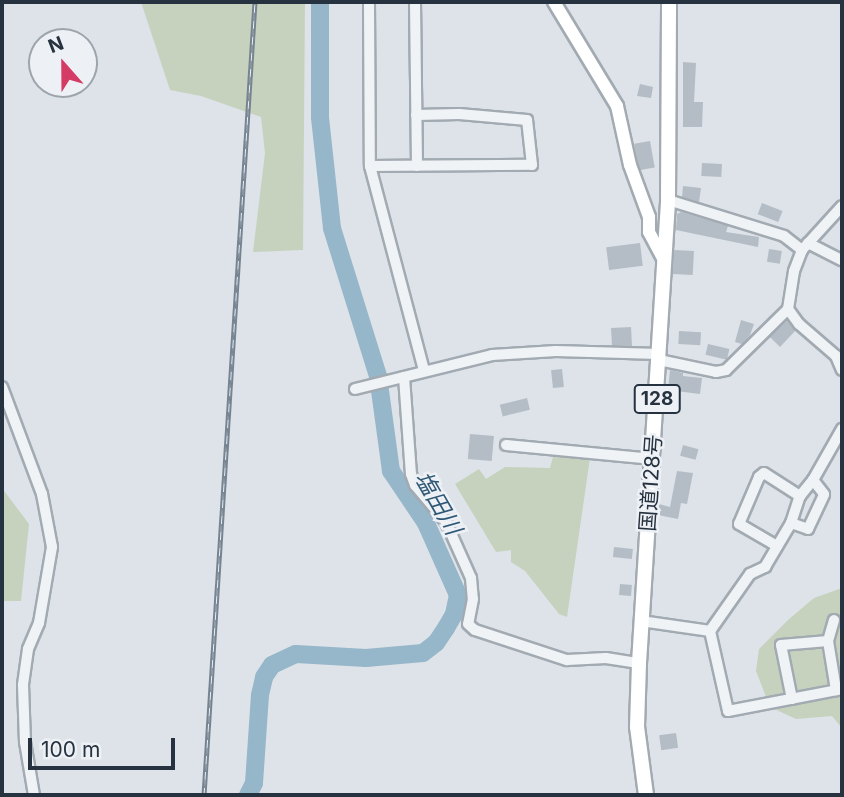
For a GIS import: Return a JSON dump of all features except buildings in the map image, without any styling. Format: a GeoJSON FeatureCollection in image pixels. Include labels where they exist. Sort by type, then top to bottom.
{"type":"FeatureCollection","features":[{"type":"Feature","properties":{"kind":"highway","name":"国道128号"},"geometry":{"type":"LineString","coordinates":[[646,795],[637,727],[641,621],[668,200],[669,2]]}},
{"type":"Feature","properties":{"kind":"main road"},"geometry":{"type":"LineString","coordinates":[[554,2],[617,106],[630,165],[649,217],[649,232],[664,260]]}},
{"type":"Feature","properties":{"kind":"street"},"geometry":{"type":"LineString","coordinates":[[369,2],[370,166],[424,371]]}},
{"type":"Feature","properties":{"kind":"street"},"geometry":{"type":"LineString","coordinates":[[415,2],[417,166]]}},
{"type":"Feature","properties":{"kind":"street"},"geometry":{"type":"LineString","coordinates":[[370,166],[532,165],[527,120],[459,114],[416,116]]}},
{"type":"Feature","properties":{"kind":"street"},"geometry":{"type":"LineString","coordinates":[[668,200],[784,236],[842,260]]}},
{"type":"Feature","properties":{"kind":"street"},"geometry":{"type":"LineString","coordinates":[[355,389],[492,355],[555,351],[659,357],[716,372],[726,370],[788,309],[794,271],[805,246],[842,206]]}},
{"type":"Feature","properties":{"kind":"street"},"geometry":{"type":"LineString","coordinates":[[788,309],[799,324],[836,356],[842,370]]}},
{"type":"Feature","properties":{"kind":"street"},"geometry":{"type":"LineString","coordinates":[[404,377],[411,474],[415,485],[446,522],[471,578],[473,599],[468,624],[567,660],[606,658],[639,663]]}},
{"type":"Feature","properties":{"kind":"street"},"geometry":{"type":"LineString","coordinates":[[2,387],[42,494],[52,547],[46,590],[28,649],[23,685],[25,742],[34,795]]}},
{"type":"Feature","properties":{"kind":"street"},"geometry":{"type":"LineString","coordinates":[[835,620],[828,641],[839,689],[728,711],[710,631],[750,574],[765,567],[791,523],[800,496],[813,480],[842,429]]}},
{"type":"Feature","properties":{"kind":"street"},"geometry":{"type":"LineString","coordinates":[[506,445],[653,459]]}},
{"type":"Feature","properties":{"kind":"street"},"geometry":{"type":"LineString","coordinates":[[777,546],[739,524],[759,477],[764,473],[800,496]]}},
{"type":"Feature","properties":{"kind":"street"},"geometry":{"type":"LineString","coordinates":[[791,523],[808,529],[824,494],[813,480]]}},
{"type":"Feature","properties":{"kind":"street"},"geometry":{"type":"LineString","coordinates":[[641,621],[710,631]]}},
{"type":"Feature","properties":{"kind":"street"},"geometry":{"type":"LineString","coordinates":[[792,699],[781,645],[828,641]]}},
{"type":"Feature","properties":{"kind":"green space"},"geometry":{"type":"Polygon","coordinates":[[[141,2],[305,2],[303,250],[253,252],[265,153],[261,117],[201,96],[170,90],[141,2]]]}},
{"type":"Feature","properties":{"kind":"green space"},"geometry":{"type":"Polygon","coordinates":[[[553,457],[590,458],[567,617],[559,614],[525,571],[511,562],[511,550],[496,552],[455,484],[479,469],[486,479],[505,467],[550,468],[553,457]]]}},
{"type":"Feature","properties":{"kind":"green space"},"geometry":{"type":"Polygon","coordinates":[[[2,488],[29,524],[21,601],[2,601],[2,488]]]}},
{"type":"Feature","properties":{"kind":"green space"},"geometry":{"type":"Polygon","coordinates":[[[842,588],[842,728],[832,716],[796,719],[770,707],[756,671],[759,649],[788,620],[814,598],[842,588]]]}},
{"type":"Feature","properties":{"kind":"waterway","name":"塩田川"},"geometry":{"type":"LineString","coordinates":[[248,795],[254,783],[260,695],[264,677],[272,665],[296,654],[366,658],[423,653],[436,643],[446,628],[454,614],[458,595],[426,523],[391,471],[378,376],[332,228],[320,117],[320,2]]}},
{"type":"Feature","properties":{"kind":"railway"},"geometry":{"type":"LineString","coordinates":[[204,795],[255,2]]}}]}
